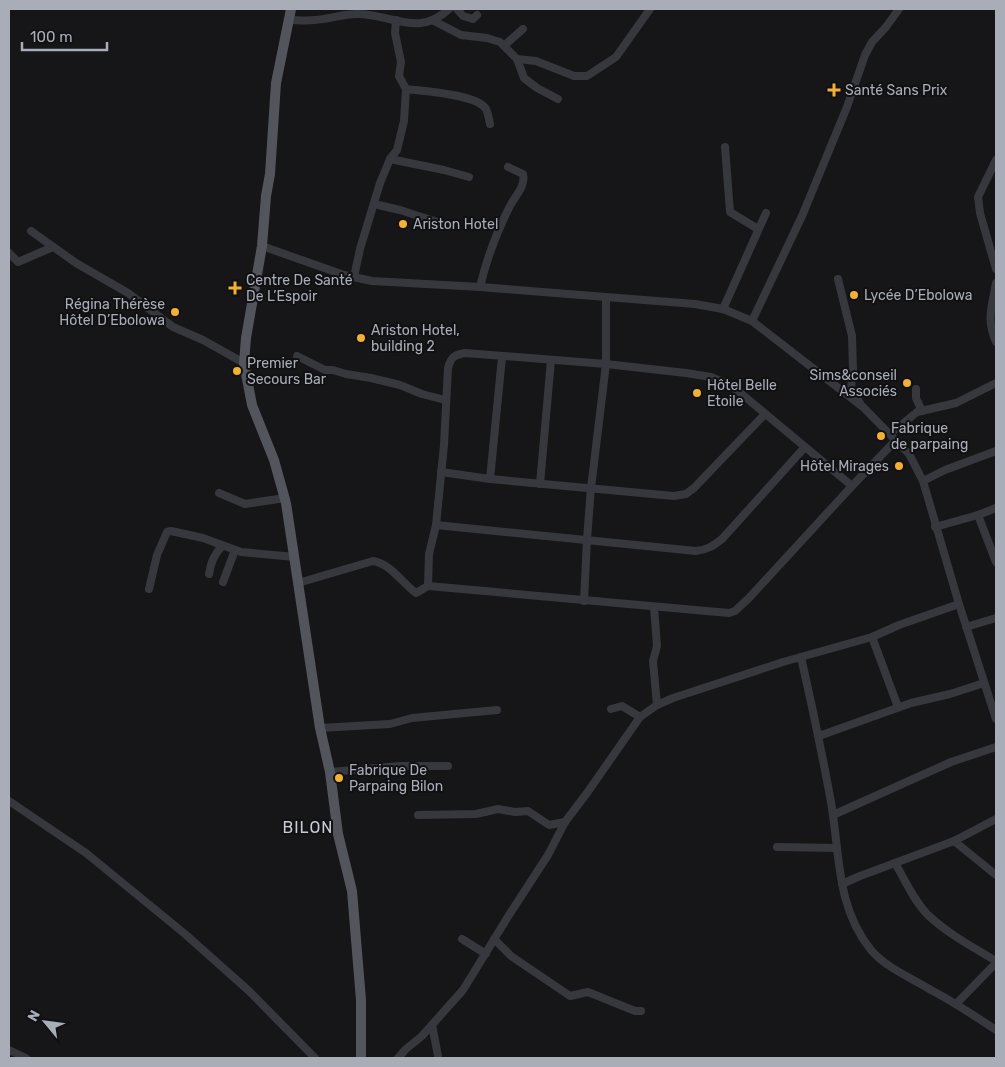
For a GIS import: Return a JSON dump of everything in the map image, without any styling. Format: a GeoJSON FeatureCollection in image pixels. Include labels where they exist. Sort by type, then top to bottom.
{"type":"FeatureCollection","features":[{"type":"Feature","properties":{"kind":"main road"},"geometry":{"type":"LineString","coordinates":[[291,9],[276,83],[270,174],[266,196],[262,246],[244,363],[252,405],[274,460],[285,498],[320,728],[330,772],[338,834],[352,891],[361,1000],[361,1058]]}},
{"type":"Feature","properties":{"kind":"street"},"geometry":{"type":"LineString","coordinates":[[288,20],[313,20],[355,14],[375,14],[409,25],[434,21],[449,9]]}},
{"type":"Feature","properties":{"kind":"street"},"geometry":{"type":"LineString","coordinates":[[457,9],[463,16],[473,19],[477,15]]}},
{"type":"Feature","properties":{"kind":"street"},"geometry":{"type":"LineString","coordinates":[[517,59],[536,61],[574,76],[587,76],[616,57],[650,9]]}},
{"type":"Feature","properties":{"kind":"street"},"geometry":{"type":"LineString","coordinates":[[752,321],[802,216],[872,42],[899,9]]}},
{"type":"Feature","properties":{"kind":"street"},"geometry":{"type":"LineString","coordinates":[[354,277],[380,182],[397,150],[404,121],[406,90],[398,72],[401,62],[395,33],[396,20]]}},
{"type":"Feature","properties":{"kind":"street"},"geometry":{"type":"LineString","coordinates":[[434,21],[460,35],[487,38],[500,42],[517,59],[524,78],[537,88],[558,99]]}},
{"type":"Feature","properties":{"kind":"street"},"geometry":{"type":"LineString","coordinates":[[506,46],[523,29]]}},
{"type":"Feature","properties":{"kind":"street"},"geometry":{"type":"LineString","coordinates":[[406,90],[476,101],[486,108],[490,124]]}},
{"type":"Feature","properties":{"kind":"street"},"geometry":{"type":"LineString","coordinates":[[725,147],[730,212],[758,229]]}},
{"type":"Feature","properties":{"kind":"street"},"geometry":{"type":"LineString","coordinates":[[390,160],[444,170],[469,177]]}},
{"type":"Feature","properties":{"kind":"street"},"geometry":{"type":"LineString","coordinates":[[996,160],[978,197],[980,213],[996,269]]}},
{"type":"Feature","properties":{"kind":"street"},"geometry":{"type":"LineString","coordinates":[[480,287],[488,255],[523,184],[523,174],[518,170],[508,167]]}},
{"type":"Feature","properties":{"kind":"street"},"geometry":{"type":"LineString","coordinates":[[374,204],[437,222]]}},
{"type":"Feature","properties":{"kind":"street"},"geometry":{"type":"LineString","coordinates":[[723,309],[766,213]]}},
{"type":"Feature","properties":{"kind":"street"},"geometry":{"type":"LineString","coordinates":[[31,231],[76,263],[128,293],[173,327],[203,340],[244,363]]}},
{"type":"Feature","properties":{"kind":"street"},"geometry":{"type":"LineString","coordinates":[[262,246],[354,277],[372,281],[480,287],[695,304],[723,309],[752,321],[862,407],[909,454],[923,481],[935,527],[996,719]]}},
{"type":"Feature","properties":{"kind":"street"},"geometry":{"type":"LineString","coordinates":[[9,253],[18,262],[53,247]]}},
{"type":"Feature","properties":{"kind":"street"},"geometry":{"type":"LineString","coordinates":[[838,279],[852,336],[853,370],[851,388],[862,407]]}},
{"type":"Feature","properties":{"kind":"street"},"geometry":{"type":"LineString","coordinates":[[996,283],[990,310],[996,342]]}},
{"type":"Feature","properties":{"kind":"street"},"geometry":{"type":"LineString","coordinates":[[584,601],[591,488],[606,364],[606,297]]}},
{"type":"Feature","properties":{"kind":"street"},"geometry":{"type":"LineString","coordinates":[[428,586],[429,554],[436,525],[444,445],[448,368],[450,359],[454,355],[465,353],[606,364],[711,376],[732,386],[852,486]]}},
{"type":"Feature","properties":{"kind":"street"},"geometry":{"type":"LineString","coordinates":[[297,356],[325,370],[333,370],[400,385],[422,394],[445,400]]}},
{"type":"Feature","properties":{"kind":"street"},"geometry":{"type":"LineString","coordinates":[[490,479],[502,357]]}},
{"type":"Feature","properties":{"kind":"street"},"geometry":{"type":"LineString","coordinates":[[540,484],[551,360]]}},
{"type":"Feature","properties":{"kind":"street"},"geometry":{"type":"LineString","coordinates":[[890,434],[917,412],[956,403],[996,383]]}},
{"type":"Feature","properties":{"kind":"street"},"geometry":{"type":"LineString","coordinates":[[916,389],[916,398],[922,411]]}},
{"type":"Feature","properties":{"kind":"street"},"geometry":{"type":"LineString","coordinates":[[441,472],[540,484],[674,496],[686,494],[766,414]]}},
{"type":"Feature","properties":{"kind":"street"},"geometry":{"type":"LineString","coordinates":[[298,583],[373,561],[393,572],[416,593],[428,586],[729,613],[735,611],[749,598],[896,441]]}},
{"type":"Feature","properties":{"kind":"street"},"geometry":{"type":"LineString","coordinates":[[436,525],[696,551],[705,550],[722,539],[805,447]]}},
{"type":"Feature","properties":{"kind":"street"},"geometry":{"type":"LineString","coordinates":[[923,481],[945,470],[996,451]]}},
{"type":"Feature","properties":{"kind":"street"},"geometry":{"type":"LineString","coordinates":[[219,494],[245,504],[285,498]]}},
{"type":"Feature","properties":{"kind":"street"},"geometry":{"type":"LineString","coordinates":[[935,527],[996,508]]}},
{"type":"Feature","properties":{"kind":"street"},"geometry":{"type":"LineString","coordinates":[[978,515],[996,562]]}},
{"type":"Feature","properties":{"kind":"street"},"geometry":{"type":"LineString","coordinates":[[149,589],[157,555],[168,532],[171,531],[203,538],[235,550],[295,557]]}},
{"type":"Feature","properties":{"kind":"street"},"geometry":{"type":"LineString","coordinates":[[209,574],[215,554],[222,546]]}},
{"type":"Feature","properties":{"kind":"street"},"geometry":{"type":"LineString","coordinates":[[223,582],[235,550]]}},
{"type":"Feature","properties":{"kind":"street"},"geometry":{"type":"LineString","coordinates":[[398,1058],[406,1048],[422,1036],[463,990],[548,855],[565,822],[640,717],[657,705],[673,698],[800,657],[872,637],[959,604]]}},
{"type":"Feature","properties":{"kind":"street"},"geometry":{"type":"LineString","coordinates":[[654,606],[657,646],[653,661],[657,705]]}},
{"type":"Feature","properties":{"kind":"street"},"geometry":{"type":"LineString","coordinates":[[966,627],[996,618]]}},
{"type":"Feature","properties":{"kind":"street"},"geometry":{"type":"LineString","coordinates":[[872,637],[898,707]]}},
{"type":"Feature","properties":{"kind":"street"},"geometry":{"type":"LineString","coordinates":[[800,657],[819,736],[847,908],[872,951],[886,964],[956,1004],[996,1030]]}},
{"type":"Feature","properties":{"kind":"street"},"geometry":{"type":"LineString","coordinates":[[819,736],[898,707],[984,683]]}},
{"type":"Feature","properties":{"kind":"street"},"geometry":{"type":"LineString","coordinates":[[611,710],[622,706],[640,717]]}},
{"type":"Feature","properties":{"kind":"street"},"geometry":{"type":"LineString","coordinates":[[320,728],[390,724],[412,718],[497,710]]}},
{"type":"Feature","properties":{"kind":"street"},"geometry":{"type":"LineString","coordinates":[[833,815],[951,762],[996,747]]}},
{"type":"Feature","properties":{"kind":"street"},"geometry":{"type":"LineString","coordinates":[[330,772],[400,766],[448,766]]}},
{"type":"Feature","properties":{"kind":"street"},"geometry":{"type":"LineString","coordinates":[[9,800],[86,853],[185,934],[249,991],[315,1058]]}},
{"type":"Feature","properties":{"kind":"street"},"geometry":{"type":"LineString","coordinates":[[418,815],[476,814],[498,809],[515,812],[528,811],[549,824],[565,822]]}},
{"type":"Feature","properties":{"kind":"street"},"geometry":{"type":"LineString","coordinates":[[842,884],[954,841],[996,820]]}},
{"type":"Feature","properties":{"kind":"street"},"geometry":{"type":"LineString","coordinates":[[954,841],[996,875]]}},
{"type":"Feature","properties":{"kind":"street"},"geometry":{"type":"LineString","coordinates":[[777,846],[837,848]]}},
{"type":"Feature","properties":{"kind":"street"},"geometry":{"type":"LineString","coordinates":[[895,863],[914,898],[928,915],[947,931],[996,962],[956,1004]]}},
{"type":"Feature","properties":{"kind":"street"},"geometry":{"type":"LineString","coordinates":[[462,939],[486,954]]}},
{"type":"Feature","properties":{"kind":"street"},"geometry":{"type":"LineString","coordinates":[[494,940],[511,956],[570,996],[588,992],[636,1011],[641,1011]]}},
{"type":"Feature","properties":{"kind":"street"},"geometry":{"type":"LineString","coordinates":[[432,1025],[438,1056]]}},
{"type":"Feature","properties":{"kind":"street"},"geometry":{"type":"LineString","coordinates":[[9,1050],[26,1058]]}},
{"type":"Feature","properties":{"kind":"place","name":"Santé Sans Prix"},"geometry":{"type":"Point","coordinates":[834,90]}},
{"type":"Feature","properties":{"kind":"place","name":"Ariston Hotel"},"geometry":{"type":"Point","coordinates":[403,224]}},
{"type":"Feature","properties":{"kind":"place","name":"Centre De Santé De L’Espoir"},"geometry":{"type":"Point","coordinates":[235,288]}},
{"type":"Feature","properties":{"kind":"place","name":"Lycée D’Ebolowa"},"geometry":{"type":"Point","coordinates":[854,295]}},
{"type":"Feature","properties":{"kind":"place","name":"Régina Thérèse Hôtel D’Ebolowa"},"geometry":{"type":"Point","coordinates":[175,312]}},
{"type":"Feature","properties":{"kind":"place","name":"Ariston Hotel, building 2"},"geometry":{"type":"Point","coordinates":[361,338]}},
{"type":"Feature","properties":{"kind":"place","name":"Premier Secours Bar"},"geometry":{"type":"Point","coordinates":[237,371]}},
{"type":"Feature","properties":{"kind":"place","name":"Sims&conseil Associés"},"geometry":{"type":"Point","coordinates":[907,383]}},
{"type":"Feature","properties":{"kind":"place","name":"Hôtel Belle Etoile"},"geometry":{"type":"Point","coordinates":[697,393]}},
{"type":"Feature","properties":{"kind":"place","name":"Fabrique de parpaing"},"geometry":{"type":"Point","coordinates":[881,436]}},
{"type":"Feature","properties":{"kind":"place","name":"Hôtel Mirages"},"geometry":{"type":"Point","coordinates":[899,466]}},
{"type":"Feature","properties":{"kind":"place","name":"Fabrique De Parpaing Bilon"},"geometry":{"type":"Point","coordinates":[339,778]}},
{"type":"Feature","properties":{"kind":"district","name":"BILON"},"geometry":{"type":"Point","coordinates":[308,827]}}]}
